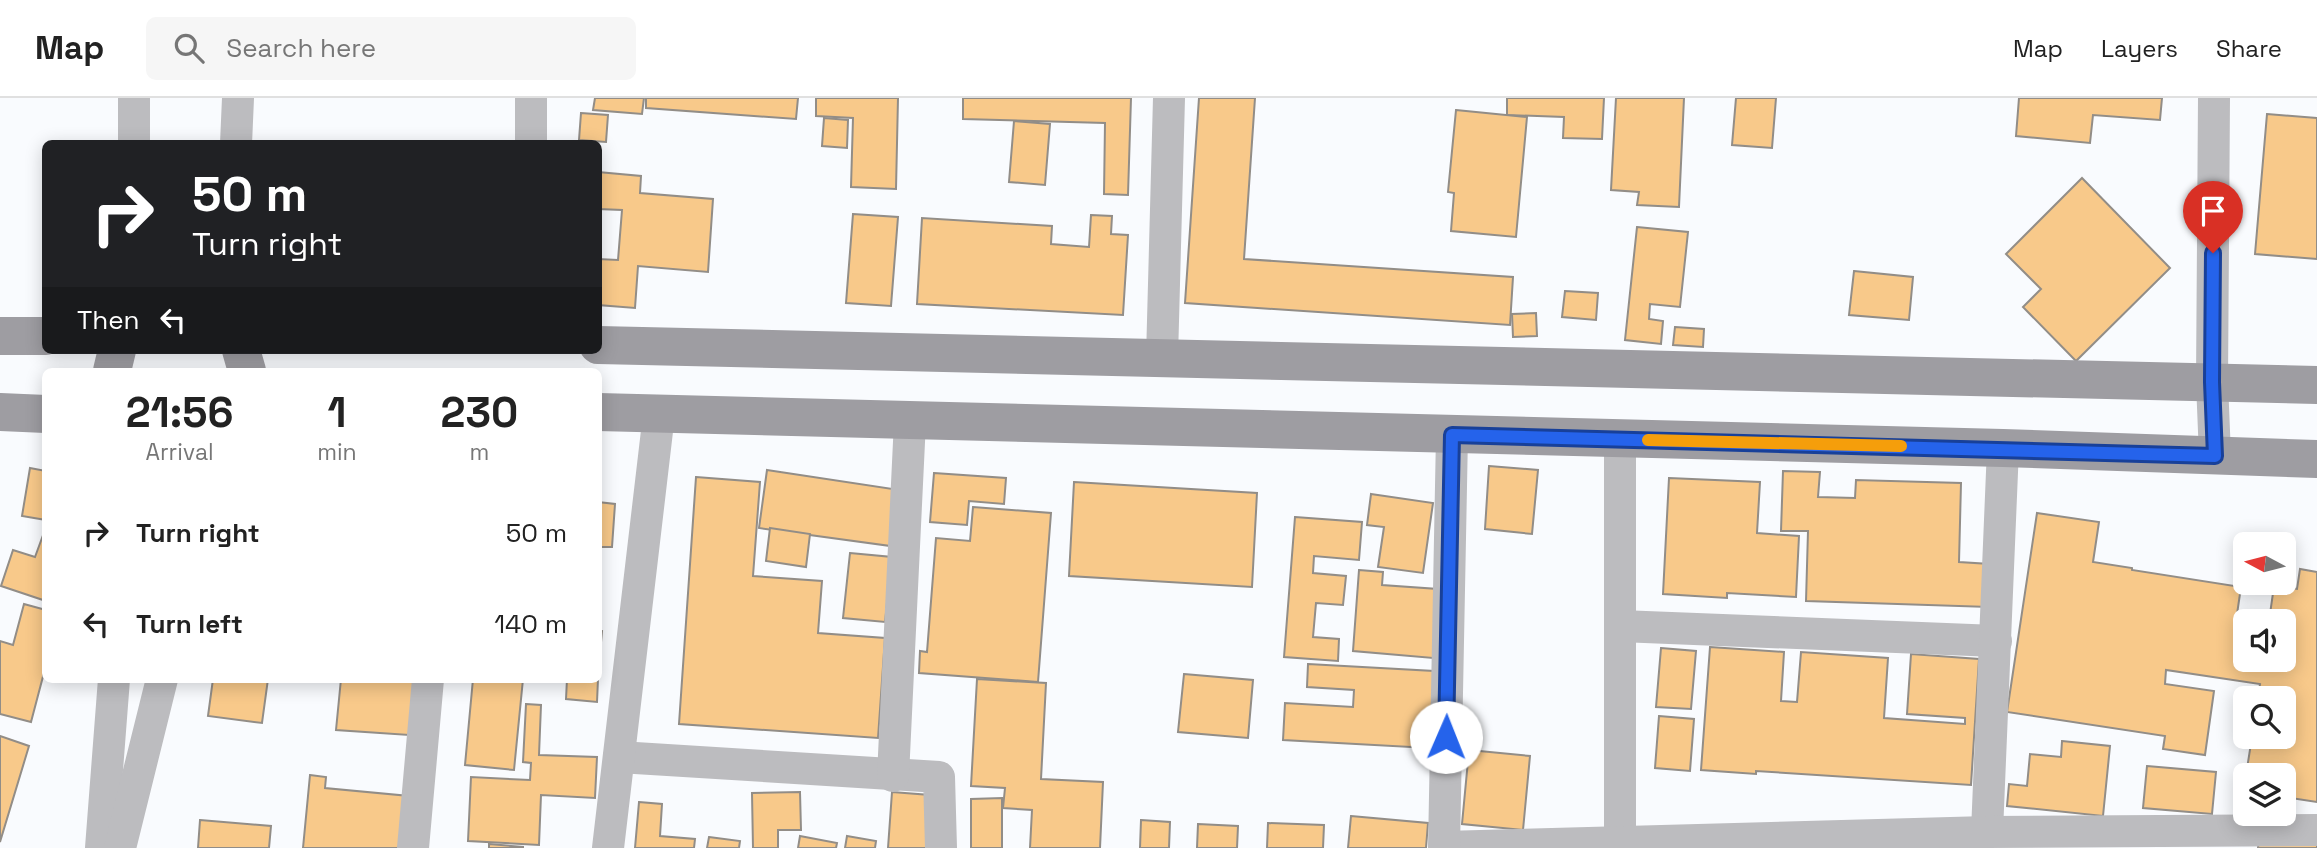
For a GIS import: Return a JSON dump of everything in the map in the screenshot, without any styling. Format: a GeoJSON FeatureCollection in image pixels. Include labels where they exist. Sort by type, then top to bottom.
{"type":"FeatureCollection","features":[{"type":"Feature","properties":{"kind":"main road"},"geometry":{"type":"LineString","coordinates":[[0,335],[42,336]]}},
{"type":"Feature","properties":{"kind":"main road"},"geometry":{"type":"LineString","coordinates":[[602,345],[2317,384]]}},
{"type":"Feature","properties":{"kind":"main road"},"geometry":{"type":"LineString","coordinates":[[0,412],[42,414]]}},
{"type":"Feature","properties":{"kind":"main road"},"geometry":{"type":"LineString","coordinates":[[602,412],[2003,448],[2317,459]]}},
{"type":"Feature","properties":{"kind":"street"},"geometry":{"type":"LineString","coordinates":[[134,98],[134,140]]}},
{"type":"Feature","properties":{"kind":"street"},"geometry":{"type":"LineString","coordinates":[[236,140],[238,98]]}},
{"type":"Feature","properties":{"kind":"street"},"geometry":{"type":"LineString","coordinates":[[531,98],[531,140]]}},
{"type":"Feature","properties":{"kind":"street"},"geometry":{"type":"LineString","coordinates":[[1162,358],[1169,98]]}},
{"type":"Feature","properties":{"kind":"street"},"geometry":{"type":"LineString","coordinates":[[2214,98],[2212,382],[2215,456]]}},
{"type":"Feature","properties":{"kind":"street"},"geometry":{"type":"LineString","coordinates":[[608,848],[659,414]]}},
{"type":"Feature","properties":{"kind":"street"},"geometry":{"type":"LineString","coordinates":[[893,775],[910,421]]}},
{"type":"Feature","properties":{"kind":"street"},"geometry":{"type":"LineString","coordinates":[[1452,435],[1444,848],[1987,832],[2317,830]]}},
{"type":"Feature","properties":{"kind":"street"},"geometry":{"type":"LineString","coordinates":[[1620,440],[1620,843]]}},
{"type":"Feature","properties":{"kind":"street"},"geometry":{"type":"LineString","coordinates":[[1987,832],[2003,448]]}},
{"type":"Feature","properties":{"kind":"street"},"geometry":{"type":"LineString","coordinates":[[1620,626],[1996,641]]}},
{"type":"Feature","properties":{"kind":"street"},"geometry":{"type":"LineString","coordinates":[[101,848],[114,683]]}},
{"type":"Feature","properties":{"kind":"street"},"geometry":{"type":"LineString","coordinates":[[120,848],[161,683]]}},
{"type":"Feature","properties":{"kind":"street"},"geometry":{"type":"LineString","coordinates":[[413,848],[428,683]]}},
{"type":"Feature","properties":{"kind":"street"},"geometry":{"type":"LineString","coordinates":[[619,757],[939,777],[941,848]]}},
{"type":"Feature","properties":{"kind":"building"},"geometry":{"type":"Polygon","coordinates":[[[595,98],[644,98],[642,114],[593,110],[595,98]]]}},
{"type":"Feature","properties":{"kind":"building"},"geometry":{"type":"Polygon","coordinates":[[[646,98],[798,98],[796,119],[646,108],[646,98]]]}},
{"type":"Feature","properties":{"kind":"building"},"geometry":{"type":"Polygon","coordinates":[[[816,98],[898,98],[896,189],[851,187],[853,118],[816,116],[816,98]]]}},
{"type":"Feature","properties":{"kind":"building"},"geometry":{"type":"Polygon","coordinates":[[[963,98],[1131,98],[1128,195],[1104,194],[1105,123],[963,119],[963,98]]]}},
{"type":"Feature","properties":{"kind":"building"},"geometry":{"type":"Polygon","coordinates":[[[1199,98],[1255,98],[1244,259],[1513,277],[1510,325],[1185,303],[1199,98]]]}},
{"type":"Feature","properties":{"kind":"building"},"geometry":{"type":"Polygon","coordinates":[[[1507,98],[1604,98],[1602,139],[1563,138],[1564,117],[1507,115],[1507,98]]]}},
{"type":"Feature","properties":{"kind":"building"},"geometry":{"type":"Polygon","coordinates":[[[1616,98],[1684,98],[1679,207],[1637,205],[1639,192],[1611,190],[1616,98]]]}},
{"type":"Feature","properties":{"kind":"building"},"geometry":{"type":"Polygon","coordinates":[[[1736,98],[1776,98],[1772,148],[1732,145],[1736,98]]]}},
{"type":"Feature","properties":{"kind":"building"},"geometry":{"type":"Polygon","coordinates":[[[2019,98],[2162,98],[2160,120],[2093,115],[2090,143],[2016,136],[2019,98]]]}},
{"type":"Feature","properties":{"kind":"building"},"geometry":{"type":"Polygon","coordinates":[[[1456,110],[1527,117],[1516,237],[1451,231],[1454,193],[1448,192],[1456,110]]]}},
{"type":"Feature","properties":{"kind":"building"},"geometry":{"type":"Polygon","coordinates":[[[581,113],[608,115],[606,142],[579,140],[581,113]]]}},
{"type":"Feature","properties":{"kind":"building"},"geometry":{"type":"Polygon","coordinates":[[[2267,114],[2317,118],[2317,259],[2255,254],[2267,114]]]}},
{"type":"Feature","properties":{"kind":"building"},"geometry":{"type":"Polygon","coordinates":[[[824,118],[848,120],[847,148],[822,146],[824,118]]]}},
{"type":"Feature","properties":{"kind":"building"},"geometry":{"type":"Polygon","coordinates":[[[1014,121],[1050,124],[1045,185],[1009,182],[1014,121]]]}},
{"type":"Feature","properties":{"kind":"building"},"geometry":{"type":"Polygon","coordinates":[[[602,172],[641,176],[640,193],[713,199],[708,272],[638,266],[635,308],[602,305],[602,259],[618,260],[622,210],[602,209],[602,172]]]}},
{"type":"Feature","properties":{"kind":"building"},"geometry":{"type":"Polygon","coordinates":[[[2082,178],[2170,268],[2076,361],[2023,307],[2041,289],[2006,254],[2082,178]]]}},
{"type":"Feature","properties":{"kind":"building"},"geometry":{"type":"Polygon","coordinates":[[[853,214],[898,217],[891,306],[846,303],[853,214]]]}},
{"type":"Feature","properties":{"kind":"building"},"geometry":{"type":"Polygon","coordinates":[[[1091,215],[1112,216],[1111,234],[1128,235],[1123,315],[917,304],[922,218],[1052,226],[1051,244],[1089,247],[1091,215]]]}},
{"type":"Feature","properties":{"kind":"building"},"geometry":{"type":"Polygon","coordinates":[[[1637,227],[1688,232],[1680,307],[1650,304],[1649,319],[1663,321],[1661,344],[1625,340],[1637,227]]]}},
{"type":"Feature","properties":{"kind":"building"},"geometry":{"type":"Polygon","coordinates":[[[1854,271],[1913,277],[1909,320],[1849,315],[1854,271]]]}},
{"type":"Feature","properties":{"kind":"building"},"geometry":{"type":"Polygon","coordinates":[[[1565,291],[1598,293],[1596,320],[1562,317],[1565,291]]]}},
{"type":"Feature","properties":{"kind":"building"},"geometry":{"type":"Polygon","coordinates":[[[1536,313],[1537,336],[1513,337],[1512,314],[1536,313]]]}},
{"type":"Feature","properties":{"kind":"building"},"geometry":{"type":"Polygon","coordinates":[[[1675,327],[1704,329],[1703,347],[1673,345],[1675,327]]]}},
{"type":"Feature","properties":{"kind":"building"},"geometry":{"type":"Polygon","coordinates":[[[1489,466],[1538,470],[1532,534],[1485,529],[1489,466]]]}},
{"type":"Feature","properties":{"kind":"building"},"geometry":{"type":"Polygon","coordinates":[[[30,468],[42,470],[42,519],[22,516],[30,468]]]}},
{"type":"Feature","properties":{"kind":"building"},"geometry":{"type":"Polygon","coordinates":[[[767,470],[906,491],[898,547],[759,528],[767,470]]]}},
{"type":"Feature","properties":{"kind":"building"},"geometry":{"type":"Polygon","coordinates":[[[1783,471],[1820,472],[1818,497],[1855,498],[1856,480],[1961,483],[1959,562],[1990,564],[1989,607],[1806,601],[1808,531],[1781,531],[1783,471]]]}},
{"type":"Feature","properties":{"kind":"building"},"geometry":{"type":"Polygon","coordinates":[[[934,473],[1006,478],[1004,504],[969,501],[967,525],[930,522],[934,473]]]}},
{"type":"Feature","properties":{"kind":"building"},"geometry":{"type":"Polygon","coordinates":[[[696,477],[760,482],[753,576],[822,581],[818,633],[885,638],[878,738],[679,724],[696,477]]]}},
{"type":"Feature","properties":{"kind":"building"},"geometry":{"type":"Polygon","coordinates":[[[1669,478],[1760,482],[1757,533],[1799,536],[1796,597],[1727,593],[1727,598],[1663,594],[1669,478]]]}},
{"type":"Feature","properties":{"kind":"building"},"geometry":{"type":"Polygon","coordinates":[[[1074,482],[1257,493],[1252,587],[1069,576],[1074,482]]]}},
{"type":"Feature","properties":{"kind":"building"},"geometry":{"type":"Polygon","coordinates":[[[1371,494],[1433,503],[1423,573],[1378,567],[1384,527],[1367,525],[1371,494]]]}},
{"type":"Feature","properties":{"kind":"building"},"geometry":{"type":"Polygon","coordinates":[[[602,502],[615,504],[612,547],[602,547],[602,502]]]}},
{"type":"Feature","properties":{"kind":"building"},"geometry":{"type":"Polygon","coordinates":[[[973,507],[1051,513],[1038,682],[919,673],[920,651],[927,652],[936,538],[970,541],[973,507]]]}},
{"type":"Feature","properties":{"kind":"building"},"geometry":{"type":"Polygon","coordinates":[[[2037,513],[2099,522],[2093,562],[2233,586],[2233,595],[2240,595],[2238,609],[2233,609],[2233,672],[2296,672],[2296,609],[2271,609],[2273,595],[2296,595],[2300,569],[2317,572],[2317,802],[2296,799],[2296,763],[2248,763],[2250,749],[2296,749],[2296,686],[2260,686],[2166,670],[2165,684],[2214,691],[2205,755],[2163,749],[2165,736],[2007,712],[2037,513]]]}},
{"type":"Feature","properties":{"kind":"building"},"geometry":{"type":"Polygon","coordinates":[[[1295,517],[1362,522],[1359,560],[1314,556],[1313,573],[1346,576],[1343,605],[1316,603],[1313,637],[1339,639],[1338,661],[1284,657],[1295,517]]]}},
{"type":"Feature","properties":{"kind":"building"},"geometry":{"type":"Polygon","coordinates":[[[770,528],[810,534],[806,567],[766,561],[770,528]]]}},
{"type":"Feature","properties":{"kind":"building"},"geometry":{"type":"Polygon","coordinates":[[[42,538],[42,600],[1,586],[13,550],[35,557],[42,538]]]}},
{"type":"Feature","properties":{"kind":"building"},"geometry":{"type":"Polygon","coordinates":[[[850,553],[892,557],[885,622],[843,618],[850,553]]]}},
{"type":"Feature","properties":{"kind":"building"},"geometry":{"type":"Polygon","coordinates":[[[1359,570],[1383,572],[1382,585],[1438,589],[1433,658],[1353,651],[1359,570]]]}},
{"type":"Feature","properties":{"kind":"building"},"geometry":{"type":"Polygon","coordinates":[[[24,604],[42,609],[42,680],[31,722],[0,714],[0,641],[13,645],[24,604]]]}},
{"type":"Feature","properties":{"kind":"building"},"geometry":{"type":"Polygon","coordinates":[[[1710,647],[1784,652],[1781,701],[1797,702],[1801,652],[1888,658],[1884,718],[1965,724],[1965,718],[1907,714],[1911,654],[1979,659],[1971,785],[1701,770],[1710,647]]]}},
{"type":"Feature","properties":{"kind":"building"},"geometry":{"type":"Polygon","coordinates":[[[1661,648],[1696,651],[1691,709],[1656,707],[1661,648]]]}},
{"type":"Feature","properties":{"kind":"building"},"geometry":{"type":"Polygon","coordinates":[[[1308,664],[1434,671],[1429,748],[1283,740],[1285,703],[1353,707],[1354,690],[1307,687],[1308,664]]]}},
{"type":"Feature","properties":{"kind":"building"},"geometry":{"type":"Polygon","coordinates":[[[1184,674],[1253,680],[1248,738],[1178,732],[1184,674]]]}},
{"type":"Feature","properties":{"kind":"building"},"geometry":{"type":"Polygon","coordinates":[[[977,679],[1046,683],[1041,779],[1103,782],[1100,848],[1030,848],[1032,810],[1003,808],[1005,788],[971,786],[977,679]]]}},
{"type":"Feature","properties":{"kind":"building"},"geometry":{"type":"Polygon","coordinates":[[[212,683],[267,683],[262,723],[208,716],[212,683]]]}},
{"type":"Feature","properties":{"kind":"building"},"geometry":{"type":"Polygon","coordinates":[[[341,683],[414,683],[409,735],[336,730],[341,683]]]}},
{"type":"Feature","properties":{"kind":"building"},"geometry":{"type":"Polygon","coordinates":[[[473,683],[523,683],[514,770],[465,765],[473,683]]]}},
{"type":"Feature","properties":{"kind":"building"},"geometry":{"type":"Polygon","coordinates":[[[567,683],[598,683],[597,702],[566,699],[567,683]]]}},
{"type":"Feature","properties":{"kind":"building"},"geometry":{"type":"Polygon","coordinates":[[[526,704],[541,705],[539,755],[597,757],[595,798],[541,795],[539,845],[468,841],[471,777],[530,780],[531,763],[523,762],[526,704]]]}},
{"type":"Feature","properties":{"kind":"building"},"geometry":{"type":"Polygon","coordinates":[[[1659,716],[1694,719],[1690,771],[1655,768],[1659,716]]]}},
{"type":"Feature","properties":{"kind":"building"},"geometry":{"type":"Polygon","coordinates":[[[0,736],[29,746],[0,842],[0,736]]]}},
{"type":"Feature","properties":{"kind":"building"},"geometry":{"type":"Polygon","coordinates":[[[2062,741],[2110,746],[2103,816],[2007,806],[2009,784],[2027,786],[2030,754],[2061,757],[2062,741]]]}},
{"type":"Feature","properties":{"kind":"building"},"geometry":{"type":"Polygon","coordinates":[[[1469,750],[1530,756],[1523,830],[1462,824],[1469,750]]]}},
{"type":"Feature","properties":{"kind":"building"},"geometry":{"type":"Polygon","coordinates":[[[2147,766],[2216,772],[2212,814],[2143,808],[2147,766]]]}},
{"type":"Feature","properties":{"kind":"building"},"geometry":{"type":"Polygon","coordinates":[[[310,775],[326,777],[325,788],[409,796],[404,848],[303,848],[310,775]]]}},
{"type":"Feature","properties":{"kind":"building"},"geometry":{"type":"Polygon","coordinates":[[[800,792],[801,830],[778,830],[778,848],[753,848],[752,793],[800,792]]]}},
{"type":"Feature","properties":{"kind":"building"},"geometry":{"type":"Polygon","coordinates":[[[892,792],[930,795],[927,848],[888,848],[892,792]]]}},
{"type":"Feature","properties":{"kind":"building"},"geometry":{"type":"Polygon","coordinates":[[[1002,798],[1002,848],[971,848],[971,799],[1002,798]]]}},
{"type":"Feature","properties":{"kind":"building"},"geometry":{"type":"Polygon","coordinates":[[[639,802],[662,804],[660,836],[695,839],[694,848],[635,848],[639,802]]]}},
{"type":"Feature","properties":{"kind":"building"},"geometry":{"type":"Polygon","coordinates":[[[1351,816],[1428,823],[1426,848],[1348,848],[1351,816]]]}},
{"type":"Feature","properties":{"kind":"building"},"geometry":{"type":"Polygon","coordinates":[[[200,820],[271,826],[269,848],[198,848],[200,820]]]}},
{"type":"Feature","properties":{"kind":"building"},"geometry":{"type":"Polygon","coordinates":[[[1141,820],[1170,822],[1169,848],[1140,848],[1141,820]]]}},
{"type":"Feature","properties":{"kind":"building"},"geometry":{"type":"Polygon","coordinates":[[[1268,823],[1324,825],[1323,848],[1267,848],[1268,823]]]}},
{"type":"Feature","properties":{"kind":"building"},"geometry":{"type":"Polygon","coordinates":[[[1198,824],[1238,826],[1237,848],[1197,848],[1198,824]]]}},
{"type":"Feature","properties":{"kind":"building"},"geometry":{"type":"Polygon","coordinates":[[[800,836],[837,843],[836,848],[798,848],[800,836]]]}},
{"type":"Feature","properties":{"kind":"building"},"geometry":{"type":"Polygon","coordinates":[[[847,836],[876,841],[875,848],[845,848],[847,836]]]}},
{"type":"Feature","properties":{"kind":"building"},"geometry":{"type":"Polygon","coordinates":[[[709,837],[740,841],[739,848],[707,848],[709,837]]]}},
{"type":"Feature","properties":{"kind":"building"},"geometry":{"type":"Polygon","coordinates":[[[2259,838],[2317,844],[2317,848],[2258,848],[2259,838]]]}},
{"type":"Feature","properties":{"kind":"building"},"geometry":{"type":"Polygon","coordinates":[[[489,844],[523,847],[523,848],[489,848],[489,844]]]}},
{"type":"Feature","properties":{"kind":"slow traffic"},"geometry":{"type":"LineString","coordinates":[[1648,440],[1901,446]]}},
{"type":"Feature","properties":{"kind":"route"},"geometry":{"type":"LineString","coordinates":[[1446,737],[1452,435],[2003,448],[2215,456],[2212,382],[2213,253]]}}]}
